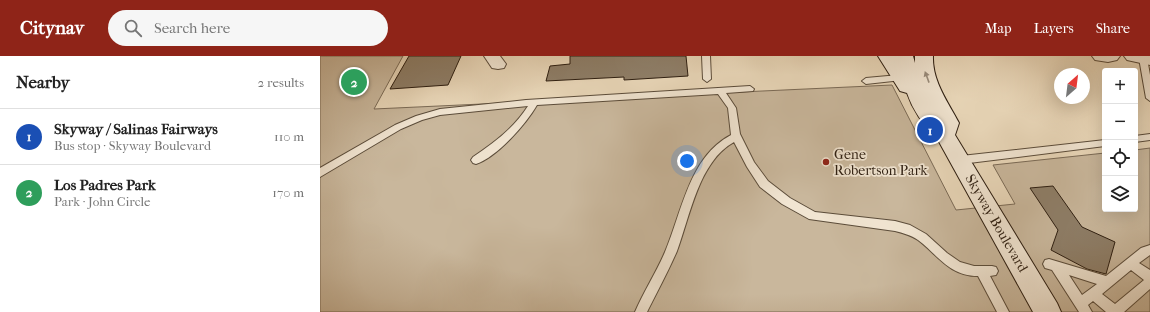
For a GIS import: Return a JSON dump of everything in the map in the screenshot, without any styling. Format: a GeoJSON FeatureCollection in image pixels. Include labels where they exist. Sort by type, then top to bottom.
{"type":"FeatureCollection","features":[{"type":"Feature","properties":{"kind":"main road"},"geometry":{"type":"LineString","coordinates":[[886,56],[899,78],[920,104]]}},
{"type":"Feature","properties":{"kind":"main road","name":"Skyway Boulevard"},"geometry":{"type":"LineString","coordinates":[[904,56],[920,104],[932,122],[946,135],[1048,312]]}},
{"type":"Feature","properties":{"kind":"main road","name":"Skyway Boulevard"},"geometry":{"type":"LineString","coordinates":[[924,56],[924,67],[928,81],[949,123],[946,135]]}},
{"type":"Feature","properties":{"kind":"main road"},"geometry":{"type":"LineString","coordinates":[[1101,56],[1110,56]]}},
{"type":"Feature","properties":{"kind":"lane"},"geometry":{"type":"LineString","coordinates":[[706,56],[707,79]]}},
{"type":"Feature","properties":{"kind":"lane"},"geometry":{"type":"LineString","coordinates":[[1142,58],[1150,98]]}},
{"type":"Feature","properties":{"kind":"lane"},"geometry":{"type":"LineString","coordinates":[[866,81],[899,78]]}},
{"type":"Feature","properties":{"kind":"lane"},"geometry":{"type":"LineString","coordinates":[[320,173],[398,127],[424,116],[451,110],[750,89]]}},
{"type":"Feature","properties":{"kind":"lane"},"geometry":{"type":"LineString","coordinates":[[720,90],[730,104],[733,112],[736,137],[750,164],[764,184],[774,193],[800,210],[813,216],[895,226],[910,230],[922,237],[949,262],[965,269],[987,272],[1002,312]]}},
{"type":"Feature","properties":{"kind":"lane"},"geometry":{"type":"LineString","coordinates":[[476,160],[511,134],[520,124],[534,103]]}},
{"type":"Feature","properties":{"kind":"lane"},"geometry":{"type":"LineString","coordinates":[[640,312],[666,262],[696,182],[721,145],[736,137]]}},
{"type":"Feature","properties":{"kind":"lane"},"geometry":{"type":"LineString","coordinates":[[1138,139],[1150,137]]}},
{"type":"Feature","properties":{"kind":"lane"},"geometry":{"type":"LineString","coordinates":[[961,160],[1102,143]]}},
{"type":"Feature","properties":{"kind":"lane"},"geometry":{"type":"LineString","coordinates":[[1108,282],[1052,265],[1084,308],[1094,294],[1145,251],[1150,250]]}},
{"type":"Feature","properties":{"kind":"lane"},"geometry":{"type":"LineString","coordinates":[[1131,263],[1150,277]]}},
{"type":"Feature","properties":{"kind":"lane"},"geometry":{"type":"LineString","coordinates":[[1094,294],[1115,312],[1150,282]]}},
{"type":"Feature","properties":{"kind":"shaded area"},"geometry":{"type":"Polygon","coordinates":[[[320,56],[403,56],[374,109],[892,85],[956,210],[1015,204],[993,165],[1102,153],[1102,212],[1138,212],[1138,150],[1150,148],[1150,312],[320,312],[320,56]]]}},
{"type":"Feature","properties":{"kind":"building"},"geometry":{"type":"Polygon","coordinates":[[[409,56],[461,56],[448,85],[390,89],[409,56]]]}},
{"type":"Feature","properties":{"kind":"building"},"geometry":{"type":"Polygon","coordinates":[[[570,56],[686,56],[688,76],[624,80],[624,77],[546,81],[550,66],[570,64],[570,56]]]}},
{"type":"Feature","properties":{"kind":"building"},"geometry":{"type":"Polygon","coordinates":[[[1053,186],[1082,227],[1115,242],[1106,274],[1087,269],[1051,250],[1058,230],[1030,188],[1053,186]]]}},
{"type":"Feature","properties":{"kind":"place","name":"Los Padres Park"},"geometry":{"type":"Point","coordinates":[354,82]}},
{"type":"Feature","properties":{"kind":"place","name":"Skyway / Salinas Fairways"},"geometry":{"type":"Point","coordinates":[930,130]}},
{"type":"Feature","properties":{"kind":"place","name":"Gene Robertson Park"},"geometry":{"type":"Point","coordinates":[826,162]}}]}
